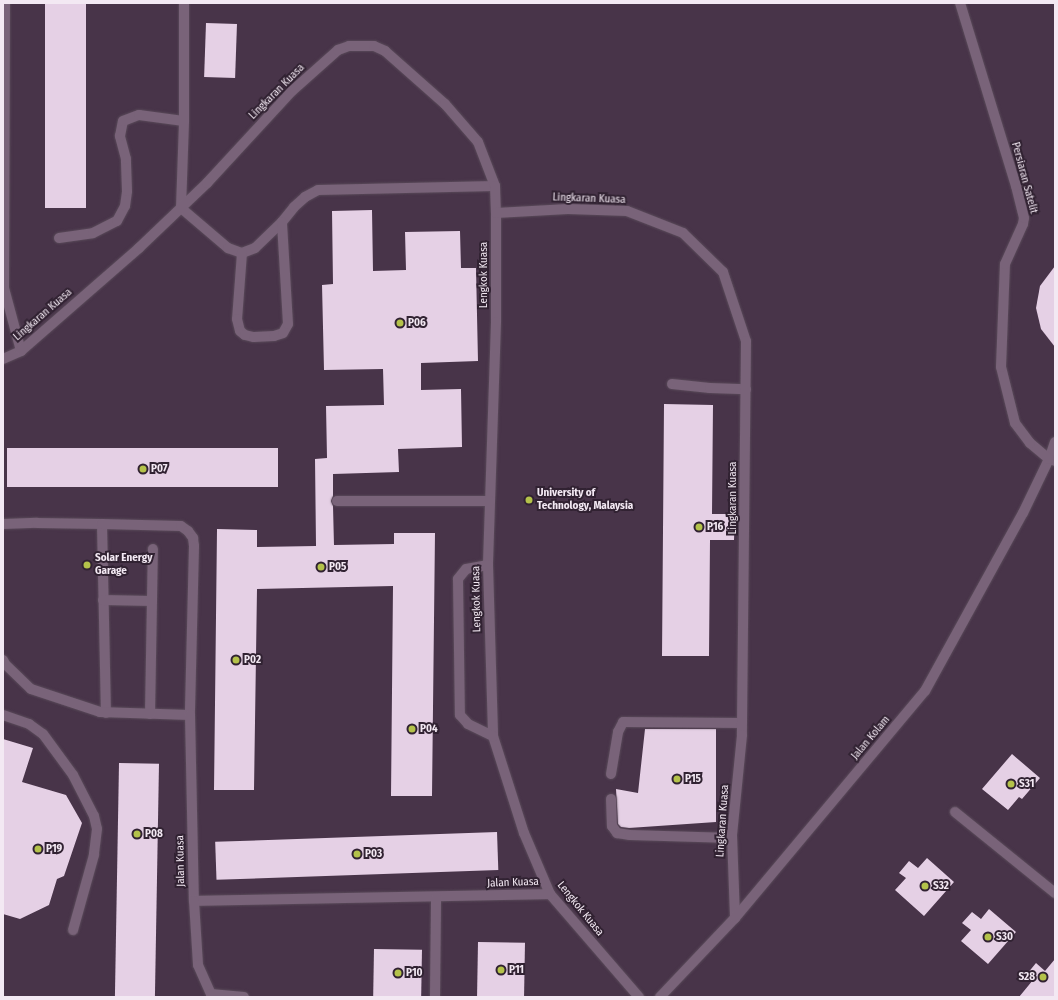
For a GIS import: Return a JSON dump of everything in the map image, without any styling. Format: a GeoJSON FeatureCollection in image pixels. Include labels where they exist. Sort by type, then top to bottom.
{"type":"FeatureCollection","features":[{"type":"Feature","properties":{"kind":"street"},"geometry":{"type":"LineString","coordinates":[[5,3],[4,288],[21,351]]}},
{"type":"Feature","properties":{"kind":"street"},"geometry":{"type":"LineString","coordinates":[[184,3],[184,121],[181,208],[228,248],[242,253],[255,248],[282,222],[294,207],[305,197],[318,190],[495,186]]}},
{"type":"Feature","properties":{"kind":"street","name":"Persiaran Satelit"},"geometry":{"type":"LineString","coordinates":[[960,3],[1016,186],[1024,218],[1023,224],[1005,264],[1001,367],[1015,423],[1030,443],[1052,460]]}},
{"type":"Feature","properties":{"kind":"street","name":"Lingkaran Kuasa"},"geometry":{"type":"LineString","coordinates":[[3,359],[21,351],[139,248],[207,183],[292,91],[338,50],[349,46],[374,46],[385,52],[446,104],[478,142],[495,186],[496,213],[568,209],[627,211],[682,233],[723,272],[746,342],[742,724],[732,838],[735,918]]}},
{"type":"Feature","properties":{"kind":"street"},"geometry":{"type":"LineString","coordinates":[[59,238],[93,233],[117,221],[125,206],[127,191],[126,159],[120,136],[123,121],[139,115],[184,121]]}},
{"type":"Feature","properties":{"kind":"street","name":"Lengkok Kuasa"},"geometry":{"type":"LineString","coordinates":[[496,213],[496,322],[488,565],[493,736],[524,833],[550,894],[639,997]]}},
{"type":"Feature","properties":{"kind":"street"},"geometry":{"type":"LineString","coordinates":[[242,253],[237,319],[240,331],[245,335],[254,337],[274,336],[283,333],[288,324],[282,222]]}},
{"type":"Feature","properties":{"kind":"street"},"geometry":{"type":"LineString","coordinates":[[672,384],[710,388],[746,389]]}},
{"type":"Feature","properties":{"kind":"street","name":"Jalan Kolam"},"geometry":{"type":"LineString","coordinates":[[660,997],[735,918],[925,691],[1052,460],[1055,442]]}},
{"type":"Feature","properties":{"kind":"street"},"geometry":{"type":"LineString","coordinates":[[337,501],[490,501]]}},
{"type":"Feature","properties":{"kind":"street","name":"Jalan Kuasa"},"geometry":{"type":"LineString","coordinates":[[3,524],[37,523],[180,526],[188,531],[193,538],[190,715],[194,901],[550,894]]}},
{"type":"Feature","properties":{"kind":"street"},"geometry":{"type":"LineString","coordinates":[[102,524],[106,713]]}},
{"type":"Feature","properties":{"kind":"street"},"geometry":{"type":"LineString","coordinates":[[150,714],[153,549]]}},
{"type":"Feature","properties":{"kind":"street"},"geometry":{"type":"LineString","coordinates":[[488,565],[466,569],[458,579],[460,715],[468,724],[493,736]]}},
{"type":"Feature","properties":{"kind":"street"},"geometry":{"type":"LineString","coordinates":[[103,600],[152,601]]}},
{"type":"Feature","properties":{"kind":"street"},"geometry":{"type":"LineString","coordinates":[[3,660],[5,664],[31,689],[106,713],[190,715]]}},
{"type":"Feature","properties":{"kind":"street"},"geometry":{"type":"LineString","coordinates":[[3,715],[29,724],[43,734],[73,775],[94,816],[97,829],[94,855],[73,930]]}},
{"type":"Feature","properties":{"kind":"street"},"geometry":{"type":"LineString","coordinates":[[612,774],[618,732],[623,722],[742,724]]}},
{"type":"Feature","properties":{"kind":"street"},"geometry":{"type":"LineString","coordinates":[[611,799],[612,826],[617,833],[630,835],[732,838]]}},
{"type":"Feature","properties":{"kind":"street"},"geometry":{"type":"LineString","coordinates":[[955,812],[1055,893]]}},
{"type":"Feature","properties":{"kind":"street"},"geometry":{"type":"LineString","coordinates":[[435,997],[436,897]]}},
{"type":"Feature","properties":{"kind":"street"},"geometry":{"type":"LineString","coordinates":[[194,901],[198,965],[210,994],[244,997]]}},
{"type":"Feature","properties":{"kind":"shaded area","name":"University of Technology, Malaysia"},"geometry":{"type":"Polygon","coordinates":[[[3,3],[1055,3],[1055,997],[3,997],[3,3]]]}},
{"type":"Feature","properties":{"kind":"building"},"geometry":{"type":"Polygon","coordinates":[[[45,3],[86,3],[86,208],[45,208],[45,3]]]}},
{"type":"Feature","properties":{"kind":"building"},"geometry":{"type":"Polygon","coordinates":[[[206,23],[237,24],[235,78],[204,77],[206,23]]]}},
{"type":"Feature","properties":{"kind":"building"},"geometry":{"type":"Polygon","coordinates":[[[372,210],[373,271],[406,270],[405,232],[460,231],[461,268],[476,268],[478,361],[421,363],[421,390],[461,389],[462,447],[398,449],[399,472],[333,474],[333,496],[331,501],[333,506],[334,545],[394,544],[394,533],[435,533],[432,796],[391,796],[393,586],[257,589],[254,790],[214,790],[217,529],[257,530],[257,547],[316,546],[315,459],[327,458],[326,406],[384,405],[383,369],[324,370],[322,285],[333,284],[332,211],[372,210]]]}},
{"type":"Feature","properties":{"kind":"building"},"geometry":{"type":"Polygon","coordinates":[[[1055,266],[1055,347],[1041,329],[1036,308],[1040,286],[1055,266]]]}},
{"type":"Feature","properties":{"kind":"building","name":"P16"},"geometry":{"type":"Polygon","coordinates":[[[664,404],[713,405],[712,514],[735,514],[734,540],[710,540],[709,656],[662,656],[664,404]]]}},
{"type":"Feature","properties":{"kind":"building","name":"P07"},"geometry":{"type":"Polygon","coordinates":[[[7,448],[278,448],[278,487],[7,487],[7,448]]]}},
{"type":"Feature","properties":{"kind":"building","name":"P15"},"geometry":{"type":"Polygon","coordinates":[[[645,729],[716,729],[716,822],[629,828],[621,827],[618,824],[616,789],[638,793],[645,729]]]}},
{"type":"Feature","properties":{"kind":"building","name":"P19"},"geometry":{"type":"Polygon","coordinates":[[[3,739],[33,748],[22,782],[66,795],[82,823],[64,876],[57,879],[49,905],[20,919],[3,914],[3,739]]]}},
{"type":"Feature","properties":{"kind":"building","name":"S31"},"geometry":{"type":"Polygon","coordinates":[[[1012,754],[1040,778],[1022,799],[1019,797],[1008,810],[982,789],[1012,754]]]}},
{"type":"Feature","properties":{"kind":"building","name":"P08"},"geometry":{"type":"Polygon","coordinates":[[[119,763],[159,764],[155,997],[115,997],[119,763]]]}},
{"type":"Feature","properties":{"kind":"building","name":"P03"},"geometry":{"type":"Polygon","coordinates":[[[497,832],[498,870],[216,880],[215,842],[497,832]]]}},
{"type":"Feature","properties":{"kind":"building","name":"S32"},"geometry":{"type":"Polygon","coordinates":[[[927,858],[954,882],[924,916],[895,890],[906,878],[899,873],[909,861],[918,868],[927,858]]]}},
{"type":"Feature","properties":{"kind":"building","name":"S30"},"geometry":{"type":"Polygon","coordinates":[[[989,909],[1016,932],[988,964],[961,941],[971,930],[962,923],[972,912],[981,919],[989,909]]]}},
{"type":"Feature","properties":{"kind":"building","name":"P11"},"geometry":{"type":"Polygon","coordinates":[[[478,942],[525,943],[524,997],[477,997],[478,942]]]}},
{"type":"Feature","properties":{"kind":"building","name":"P10"},"geometry":{"type":"Polygon","coordinates":[[[374,949],[422,950],[421,997],[373,997],[374,949]]]}},
{"type":"Feature","properties":{"kind":"building","name":"S28"},"geometry":{"type":"Polygon","coordinates":[[[1055,959],[1055,997],[1019,997],[1033,980],[1027,974],[1036,963],[1045,971],[1055,959]]]}},
{"type":"Feature","properties":{"kind":"place","name":"P06"},"geometry":{"type":"Point","coordinates":[400,323]}},
{"type":"Feature","properties":{"kind":"place","name":"P07"},"geometry":{"type":"Point","coordinates":[143,469]}},
{"type":"Feature","properties":{"kind":"place","name":"University of Technology, Malaysia"},"geometry":{"type":"Point","coordinates":[529,500]}},
{"type":"Feature","properties":{"kind":"place","name":"P16"},"geometry":{"type":"Point","coordinates":[699,527]}},
{"type":"Feature","properties":{"kind":"place","name":"Solar Energy Garage"},"geometry":{"type":"Point","coordinates":[87,565]}},
{"type":"Feature","properties":{"kind":"place","name":"P05"},"geometry":{"type":"Point","coordinates":[321,567]}},
{"type":"Feature","properties":{"kind":"place","name":"P02"},"geometry":{"type":"Point","coordinates":[236,660]}},
{"type":"Feature","properties":{"kind":"place","name":"P04"},"geometry":{"type":"Point","coordinates":[412,729]}},
{"type":"Feature","properties":{"kind":"place","name":"P15"},"geometry":{"type":"Point","coordinates":[677,779]}},
{"type":"Feature","properties":{"kind":"place","name":"S31"},"geometry":{"type":"Point","coordinates":[1011,784]}},
{"type":"Feature","properties":{"kind":"place","name":"P08"},"geometry":{"type":"Point","coordinates":[137,834]}},
{"type":"Feature","properties":{"kind":"place","name":"P19"},"geometry":{"type":"Point","coordinates":[38,849]}},
{"type":"Feature","properties":{"kind":"place","name":"P03"},"geometry":{"type":"Point","coordinates":[357,854]}},
{"type":"Feature","properties":{"kind":"place","name":"S32"},"geometry":{"type":"Point","coordinates":[925,886]}},
{"type":"Feature","properties":{"kind":"place","name":"S30"},"geometry":{"type":"Point","coordinates":[988,937]}},
{"type":"Feature","properties":{"kind":"place","name":"P11"},"geometry":{"type":"Point","coordinates":[501,970]}},
{"type":"Feature","properties":{"kind":"place","name":"P10"},"geometry":{"type":"Point","coordinates":[398,973]}},
{"type":"Feature","properties":{"kind":"place","name":"S28"},"geometry":{"type":"Point","coordinates":[1043,977]}}]}
